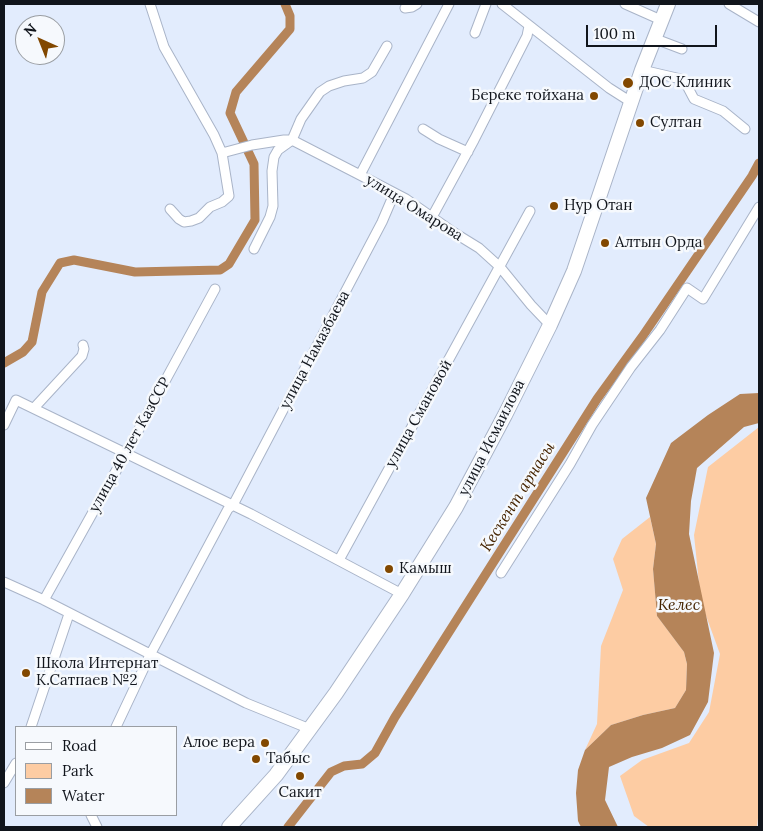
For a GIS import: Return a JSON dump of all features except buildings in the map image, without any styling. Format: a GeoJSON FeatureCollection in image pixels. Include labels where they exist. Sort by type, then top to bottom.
{"type":"FeatureCollection","features":[{"type":"Feature","properties":{"kind":"main road","name":"улица Исмаилова"},"geometry":{"type":"LineString","coordinates":[[229,827],[276,775],[336,694],[402,594],[456,507],[550,325],[574,271],[642,70],[668,4]]}},
{"type":"Feature","properties":{"kind":"street"},"geometry":{"type":"LineString","coordinates":[[150,4],[164,47],[214,134],[222,153],[229,196],[222,202],[210,207],[199,218],[191,221],[184,222],[179,220],[170,209]]}},
{"type":"Feature","properties":{"kind":"street"},"geometry":{"type":"LineString","coordinates":[[405,8],[412,8],[416,4]]}},
{"type":"Feature","properties":{"kind":"street"},"geometry":{"type":"LineString","coordinates":[[360,174],[449,4]]}},
{"type":"Feature","properties":{"kind":"street"},"geometry":{"type":"LineString","coordinates":[[475,33],[486,4]]}},
{"type":"Feature","properties":{"kind":"street"},"geometry":{"type":"LineString","coordinates":[[502,4],[609,88],[631,102]]}},
{"type":"Feature","properties":{"kind":"street"},"geometry":{"type":"LineString","coordinates":[[625,4],[661,20]]}},
{"type":"Feature","properties":{"kind":"street"},"geometry":{"type":"LineString","coordinates":[[729,4],[759,22]]}},
{"type":"Feature","properties":{"kind":"street"},"geometry":{"type":"LineString","coordinates":[[432,218],[527,36],[529,26]]}},
{"type":"Feature","properties":{"kind":"street"},"geometry":{"type":"LineString","coordinates":[[654,38],[682,48]]}},
{"type":"Feature","properties":{"kind":"street"},"geometry":{"type":"LineString","coordinates":[[254,249],[270,217],[273,206],[272,171],[274,157],[278,150],[292,140],[301,119],[320,92],[344,80],[363,78],[372,72],[387,46]]}},
{"type":"Feature","properties":{"kind":"street"},"geometry":{"type":"LineString","coordinates":[[642,70],[681,79],[688,87],[694,99],[724,111],[745,129]]}},
{"type":"Feature","properties":{"kind":"street"},"geometry":{"type":"LineString","coordinates":[[423,129],[439,139],[468,152]]}},
{"type":"Feature","properties":{"kind":"street"},"geometry":{"type":"LineString","coordinates":[[222,153],[252,145],[292,140]]}},
{"type":"Feature","properties":{"kind":"street","name":"улица Омарова"},"geometry":{"type":"LineString","coordinates":[[292,140],[406,199],[479,248],[500,267],[550,325]]}},
{"type":"Feature","properties":{"kind":"street","name":"улица Намазбаева"},"geometry":{"type":"LineString","coordinates":[[116,726],[150,655],[228,509],[233,505],[382,222],[394,194]]}},
{"type":"Feature","properties":{"kind":"street"},"geometry":{"type":"LineString","coordinates":[[501,573],[570,464],[592,425],[631,367],[660,330],[687,288],[703,299],[759,207]]}},
{"type":"Feature","properties":{"kind":"street","name":"улица Смановой"},"geometry":{"type":"LineString","coordinates":[[339,560],[530,212]]}},
{"type":"Feature","properties":{"kind":"street","name":"улица 40 лет КазССР"},"geometry":{"type":"LineString","coordinates":[[44,600],[215,289]]}},
{"type":"Feature","properties":{"kind":"street"},"geometry":{"type":"LineString","coordinates":[[34,408],[82,356],[83,345]]}},
{"type":"Feature","properties":{"kind":"street"},"geometry":{"type":"LineString","coordinates":[[4,425],[16,400],[233,505],[402,594]]}},
{"type":"Feature","properties":{"kind":"street"},"geometry":{"type":"LineString","coordinates":[[4,582],[44,600],[246,703],[310,729]]}},
{"type":"Feature","properties":{"kind":"street"},"geometry":{"type":"LineString","coordinates":[[32,726],[69,614]]}},
{"type":"Feature","properties":{"kind":"street"},"geometry":{"type":"LineString","coordinates":[[4,783],[15,765]]}},
{"type":"Feature","properties":{"kind":"green space"},"geometry":{"type":"Polygon","coordinates":[[[759,427],[759,809],[757,827],[649,827],[634,816],[620,776],[642,760],[689,743],[709,712],[720,654],[701,602],[694,535],[708,467],[759,427]]]}},
{"type":"Feature","properties":{"kind":"green space"},"geometry":{"type":"Polygon","coordinates":[[[650,517],[656,544],[653,569],[657,616],[684,652],[687,664],[686,690],[675,708],[611,725],[585,750],[597,724],[601,646],[623,590],[613,559],[622,539],[650,517]]]}},
{"type":"Feature","properties":{"kind":"water","name":"Келес"},"geometry":{"type":"Polygon","coordinates":[[[759,393],[759,423],[744,427],[697,468],[691,501],[689,534],[714,653],[708,702],[690,735],[662,748],[632,757],[609,767],[605,800],[618,827],[581,827],[578,821],[576,793],[578,770],[585,750],[611,725],[675,708],[686,690],[687,664],[684,652],[657,616],[653,569],[656,544],[646,498],[671,443],[740,394],[759,393]]]}},
{"type":"Feature","properties":{"kind":"waterway"},"geometry":{"type":"LineString","coordinates":[[4,363],[23,352],[32,342],[42,292],[60,263],[74,260],[135,272],[220,270],[229,264],[255,220],[254,164],[230,113],[236,92],[290,29],[290,16],[285,4]]}},
{"type":"Feature","properties":{"kind":"waterway","name":"Кескент арнасы"},"geometry":{"type":"LineString","coordinates":[[288,827],[331,772],[344,766],[362,764],[375,753],[395,717],[597,399],[642,337],[759,163]]}},
{"type":"Feature","properties":{"kind":"place","name":"ДОС Клиник"},"geometry":{"type":"Point","coordinates":[628,83]}},
{"type":"Feature","properties":{"kind":"place","name":"Береке тойхана"},"geometry":{"type":"Point","coordinates":[594,96]}},
{"type":"Feature","properties":{"kind":"place","name":"Султан"},"geometry":{"type":"Point","coordinates":[640,123]}},
{"type":"Feature","properties":{"kind":"place","name":"Нур Отан"},"geometry":{"type":"Point","coordinates":[554,206]}},
{"type":"Feature","properties":{"kind":"place","name":"Алтын Орда"},"geometry":{"type":"Point","coordinates":[605,243]}},
{"type":"Feature","properties":{"kind":"place","name":"Камыш"},"geometry":{"type":"Point","coordinates":[389,569]}},
{"type":"Feature","properties":{"kind":"place","name":"Школа Интернат К.Сатпаев №2"},"geometry":{"type":"Point","coordinates":[26,673]}},
{"type":"Feature","properties":{"kind":"place","name":"Алое вера"},"geometry":{"type":"Point","coordinates":[265,743]}},
{"type":"Feature","properties":{"kind":"place","name":"Табыс"},"geometry":{"type":"Point","coordinates":[256,759]}},
{"type":"Feature","properties":{"kind":"place","name":"Сакит"},"geometry":{"type":"Point","coordinates":[300,776]}}]}
